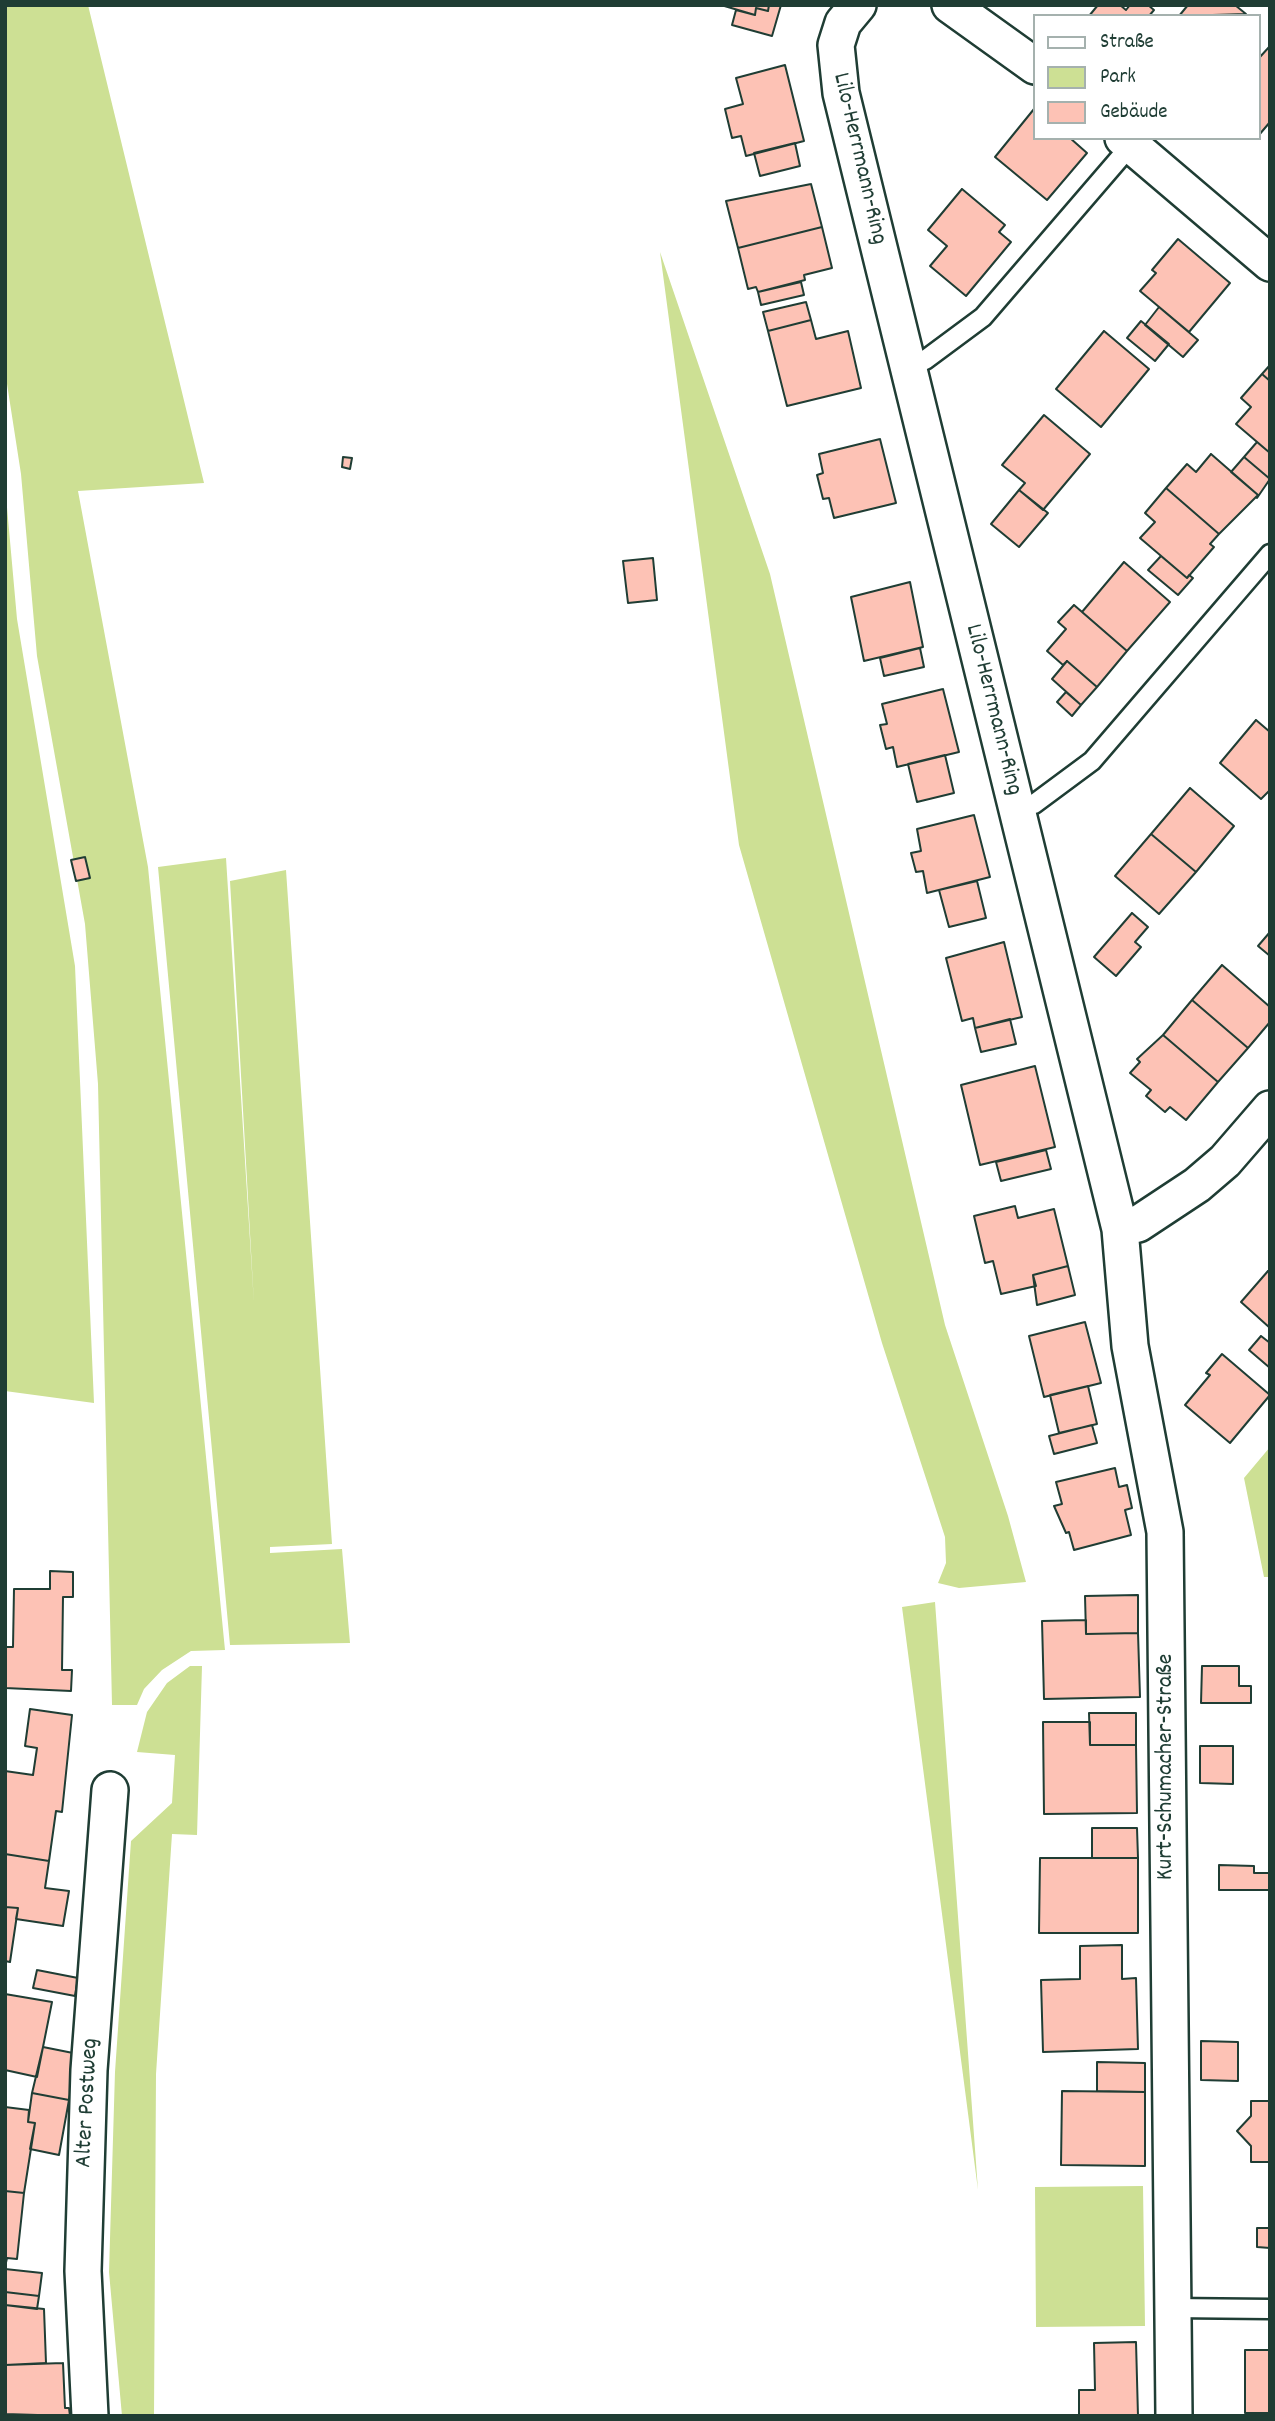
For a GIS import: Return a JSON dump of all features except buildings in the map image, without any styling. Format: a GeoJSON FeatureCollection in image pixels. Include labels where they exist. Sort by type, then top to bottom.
{"type":"FeatureCollection","features":[{"type":"Feature","properties":{"kind":"street","name":"Lilo-Herrmann-Ring"},"geometry":{"type":"LineString","coordinates":[[858,5],[849,13],[838,34],[837,69],[907,365],[1120,1229]]}},
{"type":"Feature","properties":{"kind":"street"},"geometry":{"type":"LineString","coordinates":[[950,5],[1034,65]]}},
{"type":"Feature","properties":{"kind":"street"},"geometry":{"type":"LineString","coordinates":[[1127,142],[1270,263]]}},
{"type":"Feature","properties":{"kind":"street"},"geometry":{"type":"LineString","coordinates":[[1120,1229],[1138,1224],[1197,1185],[1226,1161],[1270,1109]]}},
{"type":"Feature","properties":{"kind":"street","name":"Kurt-Schumacher-Straße"},"geometry":{"type":"LineString","coordinates":[[1120,1229],[1130,1346],[1165,1532],[1168,1587],[1171,2308],[1174,2416]]}},
{"type":"Feature","properties":{"kind":"street","name":"Alter Postweg"},"geometry":{"type":"LineString","coordinates":[[90,2416],[83,2271],[88,2097],[110,1790]]}},
{"type":"Feature","properties":{"kind":"lane"},"geometry":{"type":"LineString","coordinates":[[907,365],[925,360],[983,317],[1127,142]]}},
{"type":"Feature","properties":{"kind":"lane"},"geometry":{"type":"LineString","coordinates":[[1016,808],[1034,804],[1092,761],[1270,554]]}},
{"type":"Feature","properties":{"kind":"lane"},"geometry":{"type":"LineString","coordinates":[[1171,2308],[1270,2309]]}},
{"type":"Feature","properties":{"kind":"green space"},"geometry":{"type":"Polygon","coordinates":[[[5,5],[88,5],[204,483],[78,491],[148,867],[225,1650],[191,1651],[162,1670],[144,1689],[137,1705],[112,1705],[98,1084],[85,924],[37,656],[21,474],[5,371],[5,5]]]}},
{"type":"Feature","properties":{"kind":"green space"},"geometry":{"type":"Polygon","coordinates":[[[660,252],[770,574],[945,1325],[1008,1516],[1026,1582],[959,1588],[938,1583],[946,1563],[945,1537],[882,1343],[739,845],[660,252]]]}},
{"type":"Feature","properties":{"kind":"green space"},"geometry":{"type":"Polygon","coordinates":[[[5,485],[17,619],[75,966],[94,1403],[5,1391],[5,485]]]}},
{"type":"Feature","properties":{"kind":"green space"},"geometry":{"type":"Polygon","coordinates":[[[226,858],[254,1304],[230,881],[286,870],[332,1544],[270,1547],[270,1553],[342,1549],[350,1643],[230,1645],[158,867],[226,858]]]}},
{"type":"Feature","properties":{"kind":"green space"},"geometry":{"type":"Polygon","coordinates":[[[1270,1447],[1270,1577],[1264,1577],[1244,1478],[1270,1447]]]}},
{"type":"Feature","properties":{"kind":"green space"},"geometry":{"type":"Polygon","coordinates":[[[935,1602],[978,2190],[902,1607],[935,1602]]]}},
{"type":"Feature","properties":{"kind":"green space"},"geometry":{"type":"Polygon","coordinates":[[[190,1666],[202,1666],[197,1835],[172,1834],[156,2074],[154,2416],[122,2416],[109,2272],[115,2072],[131,1841],[172,1803],[175,1755],[137,1752],[147,1712],[167,1683],[190,1666]]]}},
{"type":"Feature","properties":{"kind":"green space"},"geometry":{"type":"Polygon","coordinates":[[[1143,2186],[1145,2326],[1036,2327],[1035,2187],[1143,2186]]]}}]}
